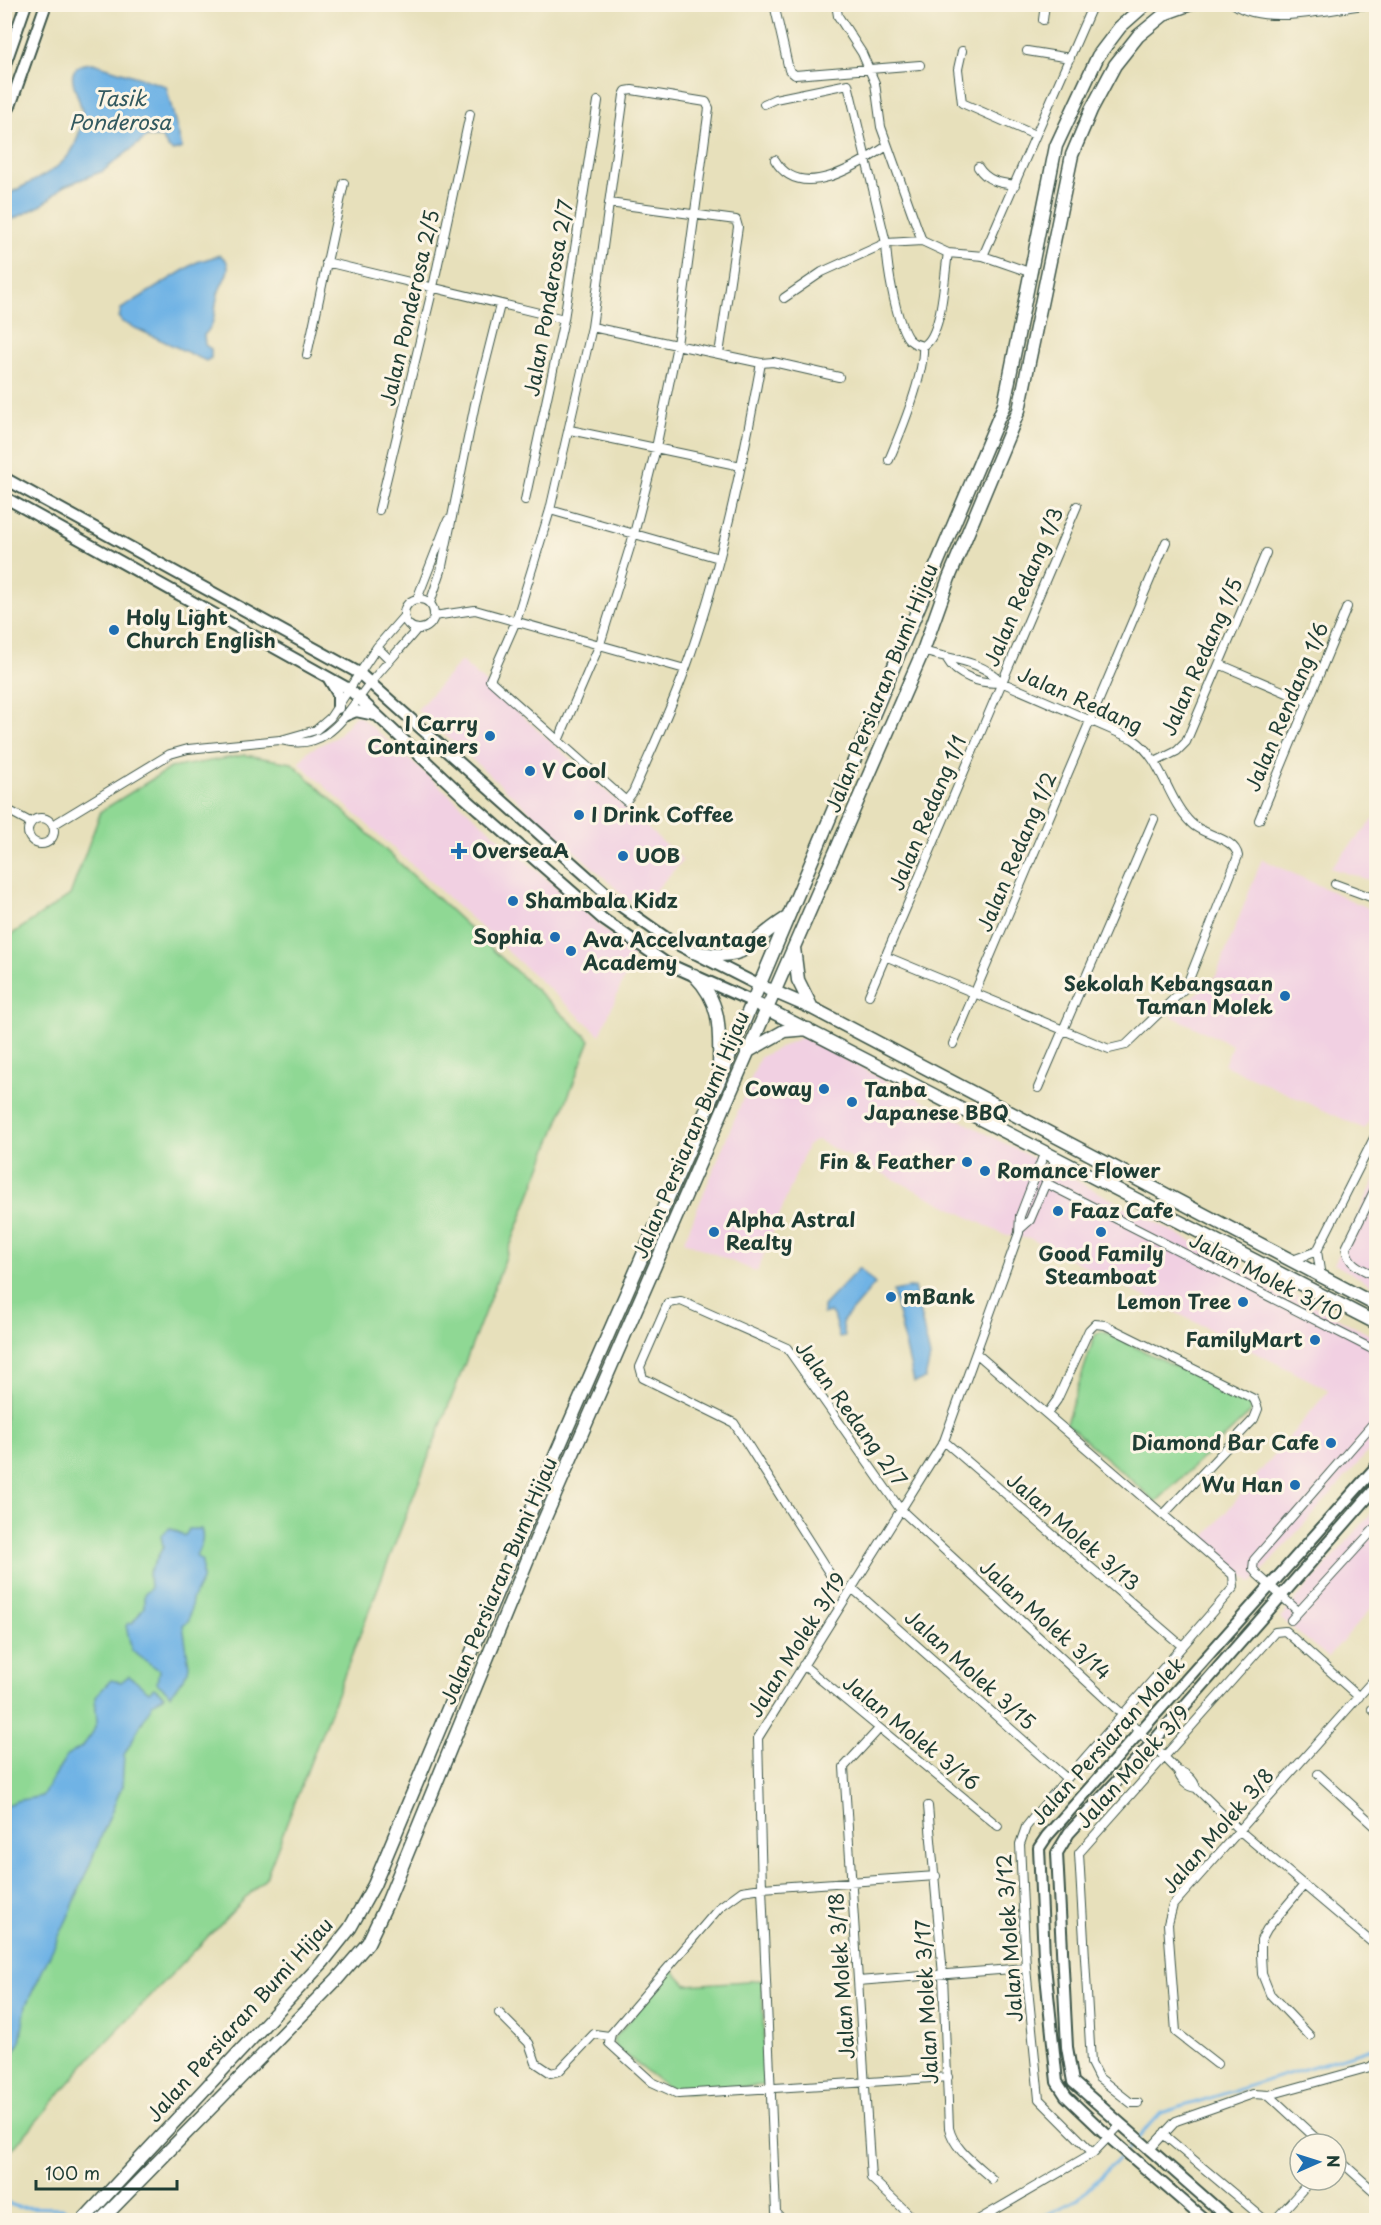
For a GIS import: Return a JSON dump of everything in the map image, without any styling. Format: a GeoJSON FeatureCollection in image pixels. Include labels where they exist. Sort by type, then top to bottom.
{"type":"FeatureCollection","features":[{"type":"Feature","properties":{"kind":"main road"},"geometry":{"type":"LineString","coordinates":[[4,67],[26,4]]}},
{"type":"Feature","properties":{"kind":"main road"},"geometry":{"type":"LineString","coordinates":[[4,115],[10,106],[46,4]]}},
{"type":"Feature","properties":{"kind":"main road","name":"Jalan Persiaran Bumi Hijau"},"geometry":{"type":"LineString","coordinates":[[82,2220],[322,1963],[350,1928],[374,1885],[568,1425],[719,1081],[785,919],[1006,398],[1056,146],[1098,56],[1120,27],[1146,4]]}},
{"type":"Feature","properties":{"kind":"main road","name":"Jalan Persiaran Bumi Hijau"},"geometry":{"type":"LineString","coordinates":[[101,2220],[337,1979],[368,1943],[387,1903],[582,1434],[923,651],[953,567],[1019,410],[1072,155],[1091,110],[1115,65],[1138,36],[1166,13],[1191,4]]}},
{"type":"Feature","properties":{"kind":"main road"},"geometry":{"type":"LineString","coordinates":[[4,478],[359,673],[473,777],[618,904],[652,930],[758,985],[812,1008],[1290,1262],[1377,1305]]}},
{"type":"Feature","properties":{"kind":"main road"},"geometry":{"type":"LineString","coordinates":[[4,496],[349,689],[375,716],[604,920],[666,963],[809,1029],[1050,1157],[1377,1323]]}},
{"type":"Feature","properties":{"kind":"main road"},"geometry":{"type":"LineString","coordinates":[[922,600],[913,641],[923,651]]}},
{"type":"Feature","properties":{"kind":"main road"},"geometry":{"type":"LineString","coordinates":[[881,694],[909,650],[923,651]]}},
{"type":"Feature","properties":{"kind":"main road"},"geometry":{"type":"LineString","coordinates":[[325,675],[336,689],[342,711],[356,711],[375,716]]}},
{"type":"Feature","properties":{"kind":"main road"},"geometry":{"type":"LineString","coordinates":[[693,952],[726,956],[740,952],[751,948],[785,919]]}},
{"type":"Feature","properties":{"kind":"main road"},"geometry":{"type":"LineString","coordinates":[[794,944],[798,980],[812,1008]]}},
{"type":"Feature","properties":{"kind":"main road"},"geometry":{"type":"LineString","coordinates":[[693,975],[706,987],[716,1008],[719,1081]]}},
{"type":"Feature","properties":{"kind":"main road"},"geometry":{"type":"LineString","coordinates":[[747,1053],[784,1031],[809,1029]]}},
{"type":"Feature","properties":{"kind":"main road"},"geometry":{"type":"LineString","coordinates":[[614,1320],[630,1328]]}},
{"type":"Feature","properties":{"kind":"main road"},"geometry":{"type":"LineString","coordinates":[[568,1425],[577,1423],[582,1434]]}},
{"type":"Feature","properties":{"kind":"main road","name":"Jalan Persiaran Molek"},"geometry":{"type":"LineString","coordinates":[[1205,2220],[1114,2142],[1066,2096],[1057,2082],[1044,1956],[1040,1848],[1047,1836],[1377,1467]]}},
{"type":"Feature","properties":{"kind":"main road","name":"Jalan Persiaran Molek"},"geometry":{"type":"LineString","coordinates":[[1230,2220],[1083,2092],[1071,2077],[1067,2047],[1056,1860],[1069,1833],[1152,1743],[1377,1488]]}},
{"type":"Feature","properties":{"kind":"street"},"geometry":{"type":"LineString","coordinates":[[774,4],[789,70],[795,75],[920,65]]}},
{"type":"Feature","properties":{"kind":"street"},"geometry":{"type":"LineString","coordinates":[[836,4],[838,16],[870,69],[887,146],[922,241]]}},
{"type":"Feature","properties":{"kind":"street"},"geometry":{"type":"LineString","coordinates":[[1042,20],[1045,4]]}},
{"type":"Feature","properties":{"kind":"street"},"geometry":{"type":"LineString","coordinates":[[983,256],[1093,4]]}},
{"type":"Feature","properties":{"kind":"street"},"geometry":{"type":"LineString","coordinates":[[1234,4],[1259,14],[1281,15],[1364,5],[1377,7]]}},
{"type":"Feature","properties":{"kind":"street"},"geometry":{"type":"LineString","coordinates":[[962,51],[958,69],[962,103],[1035,135]]}},
{"type":"Feature","properties":{"kind":"street"},"geometry":{"type":"LineString","coordinates":[[1027,51],[1070,58]]}},
{"type":"Feature","properties":{"kind":"street"},"geometry":{"type":"LineString","coordinates":[[764,104],[776,99],[848,84],[868,159],[900,317],[907,336],[913,344],[923,346],[930,343],[938,325],[948,253]]}},
{"type":"Feature","properties":{"kind":"street"},"geometry":{"type":"LineString","coordinates":[[558,741],[600,644],[634,534],[656,448],[677,345],[709,108],[703,100],[626,91],[592,327],[570,430],[550,510],[516,621],[490,680],[558,741],[626,801],[633,792],[685,669],[719,558],[741,466],[761,363]]}},
{"type":"Feature","properties":{"kind":"street","name":"Jalan Ponderosa 2/7"},"geometry":{"type":"LineString","coordinates":[[525,500],[564,319],[598,101]]}},
{"type":"Feature","properties":{"kind":"street","name":"Jalan Ponderosa 2/5"},"geometry":{"type":"LineString","coordinates":[[379,510],[433,287],[470,114]]}},
{"type":"Feature","properties":{"kind":"street"},"geometry":{"type":"LineString","coordinates":[[775,160],[786,175],[795,180],[807,181],[831,176],[868,159],[887,146]]}},
{"type":"Feature","properties":{"kind":"street"},"geometry":{"type":"LineString","coordinates":[[978,166],[983,175],[992,181],[1015,185]]}},
{"type":"Feature","properties":{"kind":"street"},"geometry":{"type":"LineString","coordinates":[[307,355],[344,183]]}},
{"type":"Feature","properties":{"kind":"street"},"geometry":{"type":"LineString","coordinates":[[609,202],[736,220],[738,227],[719,354]]}},
{"type":"Feature","properties":{"kind":"street"},"geometry":{"type":"LineString","coordinates":[[784,298],[822,272],[886,243],[922,241],[948,253],[983,256],[1032,273]]}},
{"type":"Feature","properties":{"kind":"street"},"geometry":{"type":"LineString","coordinates":[[326,262],[564,319]]}},
{"type":"Feature","properties":{"kind":"street"},"geometry":{"type":"LineString","coordinates":[[434,616],[430,603],[442,562],[475,404],[500,305]]}},
{"type":"Feature","properties":{"kind":"street"},"geometry":{"type":"LineString","coordinates":[[592,327],[839,377]]}},
{"type":"Feature","properties":{"kind":"street"},"geometry":{"type":"LineString","coordinates":[[889,460],[920,379],[924,362],[923,346]]}},
{"type":"Feature","properties":{"kind":"street"},"geometry":{"type":"LineString","coordinates":[[570,430],[741,466]]}},
{"type":"Feature","properties":{"kind":"street","name":"Jalan Redang 1/3"},"geometry":{"type":"LineString","coordinates":[[1000,682],[1077,506]]}},
{"type":"Feature","properties":{"kind":"street"},"geometry":{"type":"LineString","coordinates":[[550,510],[719,558]]}},
{"type":"Feature","properties":{"kind":"street"},"geometry":{"type":"LineString","coordinates":[[53,825],[170,754],[188,749],[280,740],[295,744],[323,737],[338,726],[349,689],[377,647],[404,616],[406,606],[417,599],[424,577],[452,513]]}},
{"type":"Feature","properties":{"kind":"street","name":"Jalan Redang 1/2"},"geometry":{"type":"LineString","coordinates":[[974,995],[1166,542]]}},
{"type":"Feature","properties":{"kind":"street","name":"Jalan Redang 1/5"},"geometry":{"type":"LineString","coordinates":[[1155,762],[1177,752],[1186,742],[1266,553]]}},
{"type":"Feature","properties":{"kind":"street"},"geometry":{"type":"LineString","coordinates":[[432,558],[442,562]]}},
{"type":"Feature","properties":{"kind":"street"},"geometry":{"type":"LineString","coordinates":[[424,577],[437,582]]}},
{"type":"Feature","properties":{"kind":"street"},"geometry":{"type":"LineString","coordinates":[[417,599],[430,603]]}},
{"type":"Feature","properties":{"kind":"street","name":"Jalan Rendang 1/6"},"geometry":{"type":"LineString","coordinates":[[1259,819],[1306,701],[1347,608]]}},
{"type":"Feature","properties":{"kind":"street"},"geometry":{"type":"LineString","coordinates":[[404,616],[409,626],[417,629],[427,627],[434,616],[475,610],[685,669]]}},
{"type":"Feature","properties":{"kind":"street"},"geometry":{"type":"LineString","coordinates":[[342,711],[358,698],[417,629]]}},
{"type":"Feature","properties":{"kind":"street"},"geometry":{"type":"LineString","coordinates":[[377,647],[390,660]]}},
{"type":"Feature","properties":{"kind":"street","name":"Jalan Redang"},"geometry":{"type":"LineString","coordinates":[[923,651],[947,659],[957,658],[965,661],[993,673],[1000,682],[1133,739],[1155,762],[1169,790],[1191,824],[1234,846],[1238,852],[1237,861],[1186,987],[1132,1040],[1117,1049],[1109,1049],[1062,1031]]}},
{"type":"Feature","properties":{"kind":"street","name":"Jalan Redang"},"geometry":{"type":"LineString","coordinates":[[947,659],[952,669],[989,684],[1000,682]]}},
{"type":"Feature","properties":{"kind":"street"},"geometry":{"type":"LineString","coordinates":[[1219,664],[1306,701]]}},
{"type":"Feature","properties":{"kind":"street","name":"Jalan Redang 1/1"},"geometry":{"type":"LineString","coordinates":[[869,995],[1000,682]]}},
{"type":"Feature","properties":{"kind":"street"},"geometry":{"type":"LineString","coordinates":[[4,808],[30,822],[41,818],[53,825]]}},
{"type":"Feature","properties":{"kind":"street"},"geometry":{"type":"LineString","coordinates":[[1038,1088],[1154,819]]}},
{"type":"Feature","properties":{"kind":"street"},"geometry":{"type":"LineString","coordinates":[[30,822],[28,836],[38,845],[51,840],[54,833],[53,825]]}},
{"type":"Feature","properties":{"kind":"street"},"geometry":{"type":"LineString","coordinates":[[1335,884],[1377,898]]}},
{"type":"Feature","properties":{"kind":"street"},"geometry":{"type":"LineString","coordinates":[[885,956],[1062,1031]]}},
{"type":"Feature","properties":{"kind":"street"},"geometry":{"type":"LineString","coordinates":[[953,1044],[974,995]]}},
{"type":"Feature","properties":{"kind":"street"},"geometry":{"type":"LineString","coordinates":[[1290,1262],[1317,1251],[1373,1153],[1377,1134]]}},
{"type":"Feature","properties":{"kind":"street","name":"Jalan Molek 3/19"},"geometry":{"type":"LineString","coordinates":[[1020,1229],[1029,1220],[1046,1183],[1050,1157]]}},
{"type":"Feature","properties":{"kind":"street","name":"Jalan Molek 3/19"},"geometry":{"type":"LineString","coordinates":[[782,2220],[777,2212],[762,1888],[758,1738],[944,1441],[1020,1229],[1020,1216],[1050,1157]]}},
{"type":"Feature","properties":{"kind":"street","name":"Jalan Molek 3/10"},"geometry":{"type":"LineString","coordinates":[[1046,1183],[1377,1350]]}},
{"type":"Feature","properties":{"kind":"street"},"geometry":{"type":"LineString","coordinates":[[1377,1187],[1346,1248],[1347,1258],[1353,1264],[1377,1276]]}},
{"type":"Feature","properties":{"kind":"street"},"geometry":{"type":"LineString","coordinates":[[1317,1251],[1321,1277]]}},
{"type":"Feature","properties":{"kind":"street","name":"Jalan Redang 2/7"},"geometry":{"type":"LineString","coordinates":[[832,1579],[734,1423],[643,1378],[640,1367],[668,1303],[674,1300],[681,1301],[787,1348],[900,1509]]}},
{"type":"Feature","properties":{"kind":"street"},"geometry":{"type":"LineString","coordinates":[[1047,1414],[1057,1400],[1089,1330],[1095,1324],[1105,1325],[1254,1399],[1258,1409],[1254,1419],[1163,1515]]}},
{"type":"Feature","properties":{"kind":"street","name":"Jalan Molek 3/12"},"geometry":{"type":"LineString","coordinates":[[977,1354],[1233,1575],[1234,1580],[1234,1587],[1066,1778],[1026,1827],[1020,1844],[1026,1968],[1039,2099],[1093,2153]]}},
{"type":"Feature","properties":{"kind":"street"},"geometry":{"type":"LineString","coordinates":[[1298,1611],[1253,1569],[1254,1560],[1377,1420]]}},
{"type":"Feature","properties":{"kind":"street","name":"Jalan Molek 3/13"},"geometry":{"type":"LineString","coordinates":[[944,1441],[1182,1646]]}},
{"type":"Feature","properties":{"kind":"street","name":"Jalan Molek 3/14"},"geometry":{"type":"LineString","coordinates":[[900,1509],[1140,1731],[1178,1771],[1179,1777],[1190,1787],[1196,1788],[1240,1831],[1377,1947]]}},
{"type":"Feature","properties":{"kind":"street"},"geometry":{"type":"LineString","coordinates":[[1291,1620],[1377,1527]]}},
{"type":"Feature","properties":{"kind":"street","name":"Jalan Molek 3/15"},"geometry":{"type":"LineString","coordinates":[[852,1588],[1066,1778]]}},
{"type":"Feature","properties":{"kind":"street","name":"Jalan Molek 3/9"},"geometry":{"type":"LineString","coordinates":[[1138,2103],[1131,2103],[1098,2077],[1091,2063],[1079,1853],[1166,1758],[1275,1632],[1285,1631],[1359,1697]]}},
{"type":"Feature","properties":{"kind":"street","name":"Jalan Molek 3/16"},"geometry":{"type":"LineString","coordinates":[[802,1665],[998,1826]]}},
{"type":"Feature","properties":{"kind":"street","name":"Jalan Molek 3/8"},"geometry":{"type":"LineString","coordinates":[[1217,2064],[1176,2032],[1168,1924],[1173,1905],[1377,1677]]}},
{"type":"Feature","properties":{"kind":"street","name":"Jalan Molek 3/18"},"geometry":{"type":"LineString","coordinates":[[879,1728],[844,1767],[871,2178],[913,2218]]}},
{"type":"Feature","properties":{"kind":"street"},"geometry":{"type":"LineString","coordinates":[[1318,1774],[1377,1827]]}},
{"type":"Feature","properties":{"kind":"street","name":"Jalan Molek 3/17"},"geometry":{"type":"LineString","coordinates":[[928,1806],[943,1975],[951,2138],[958,2148],[992,2179]]}},
{"type":"Feature","properties":{"kind":"street"},"geometry":{"type":"LineString","coordinates":[[609,2036],[720,1907],[742,1891],[936,1876]]}},
{"type":"Feature","properties":{"kind":"street"},"geometry":{"type":"LineString","coordinates":[[1304,1885],[1267,1929],[1261,1940],[1261,1954],[1262,1974],[1270,1994],[1310,2036]]}},
{"type":"Feature","properties":{"kind":"street"},"geometry":{"type":"LineString","coordinates":[[858,1981],[1026,1968]]}},
{"type":"Feature","properties":{"kind":"street"},"geometry":{"type":"LineString","coordinates":[[499,2013],[529,2043],[536,2063],[551,2073],[559,2072],[594,2034],[609,2036]]}},
{"type":"Feature","properties":{"kind":"street"},"geometry":{"type":"LineString","coordinates":[[609,2036],[613,2049],[651,2082],[678,2094],[691,2096],[948,2076]]}},
{"type":"Feature","properties":{"kind":"street"},"geometry":{"type":"LineString","coordinates":[[1147,2149],[1176,2121],[1193,2114],[1253,2094],[1269,2095],[1375,2067]]}},
{"type":"Feature","properties":{"kind":"street"},"geometry":{"type":"LineString","coordinates":[[1269,2095],[1309,2132]]}},
{"type":"Feature","properties":{"kind":"street"},"geometry":{"type":"LineString","coordinates":[[978,2220],[1114,2142],[1124,2128]]}},
{"type":"Feature","properties":{"kind":"street"},"geometry":{"type":"LineString","coordinates":[[1164,2134],[1265,2220]]}},
{"type":"Feature","properties":{"kind":"street"},"geometry":{"type":"LineString","coordinates":[[1348,2168],[1377,2193]]}},
{"type":"Feature","properties":{"kind":"street"},"geometry":{"type":"LineString","coordinates":[[1275,2220],[1300,2192]]}},
{"type":"Feature","properties":{"kind":"shaded area"},"geometry":{"type":"Polygon","coordinates":[[[461,661],[683,860],[639,909],[417,710],[461,661]]]}},
{"type":"Feature","properties":{"kind":"shaded area"},"geometry":{"type":"Polygon","coordinates":[[[355,716],[359,716],[634,955],[600,1035],[299,763],[308,751],[336,737],[355,716]]]}},
{"type":"Feature","properties":{"kind":"shaded area"},"geometry":{"type":"Polygon","coordinates":[[[1376,817],[1376,882],[1330,868],[1376,817]]]}},
{"type":"Feature","properties":{"kind":"shaded area","name":"Sekolah Kebangsaan Taman Molek"},"geometry":{"type":"Polygon","coordinates":[[[1262,859],[1376,912],[1376,1107],[1365,1129],[1224,1065],[1232,1045],[1171,1016],[1216,976],[1262,859]]]}},
{"type":"Feature","properties":{"kind":"shaded area"},"geometry":{"type":"Polygon","coordinates":[[[802,1037],[1376,1338],[1376,1443],[1252,1583],[1204,1538],[1329,1390],[1031,1239],[1004,1235],[817,1140],[807,1146],[757,1272],[684,1241],[760,1057],[802,1037]]]}},
{"type":"Feature","properties":{"kind":"shaded area"},"geometry":{"type":"Polygon","coordinates":[[[1376,1178],[1376,1287],[1334,1264],[1376,1178]]]}},
{"type":"Feature","properties":{"kind":"shaded area"},"geometry":{"type":"Polygon","coordinates":[[[1376,1508],[1376,1603],[1328,1657],[1280,1618],[1376,1508]]]}},
{"type":"Feature","properties":{"kind":"green space"},"geometry":{"type":"Polygon","coordinates":[[[245,755],[292,763],[590,1040],[266,1877],[94,2054],[5,2158],[5,939],[70,895],[101,811],[170,768],[245,755]]]}},
{"type":"Feature","properties":{"kind":"green space"},"geometry":{"type":"Polygon","coordinates":[[[1102,1331],[1248,1401],[1251,1412],[1156,1502],[1066,1423],[1095,1335],[1102,1331]]]}},
{"type":"Feature","properties":{"kind":"green space"},"geometry":{"type":"Polygon","coordinates":[[[672,1969],[687,1985],[762,1980],[765,2085],[687,2092],[667,2087],[615,2047],[613,2040],[672,1969]]]}},
{"type":"Feature","properties":{"kind":"water","name":"Tasik Ponderosa"},"geometry":{"type":"Polygon","coordinates":[[[93,63],[166,86],[182,148],[174,151],[169,149],[161,137],[147,137],[103,171],[64,186],[42,205],[5,223],[7,195],[48,173],[58,166],[73,149],[79,133],[82,112],[73,74],[75,69],[82,65],[93,63]]]}},
{"type":"Feature","properties":{"kind":"water"},"geometry":{"type":"Polygon","coordinates":[[[220,255],[226,260],[228,268],[217,297],[213,320],[204,335],[205,345],[211,349],[211,358],[206,361],[122,322],[119,318],[121,309],[197,262],[220,255]]]}},
{"type":"Feature","properties":{"kind":"water"},"geometry":{"type":"Polygon","coordinates":[[[859,1268],[875,1284],[842,1322],[845,1336],[839,1337],[833,1315],[830,1312],[823,1314],[823,1306],[859,1268]]]}},
{"type":"Feature","properties":{"kind":"water"},"geometry":{"type":"Polygon","coordinates":[[[914,1287],[930,1357],[925,1379],[914,1382],[893,1291],[914,1287]]]}},
{"type":"Feature","properties":{"kind":"water"},"geometry":{"type":"Polygon","coordinates":[[[170,1528],[185,1536],[189,1529],[201,1529],[202,1536],[202,1543],[196,1556],[202,1561],[202,1580],[192,1600],[189,1620],[183,1625],[188,1671],[171,1695],[157,1683],[159,1670],[132,1651],[126,1626],[128,1623],[132,1624],[144,1607],[144,1594],[150,1589],[149,1573],[163,1547],[161,1535],[170,1528]]]}},
{"type":"Feature","properties":{"kind":"water"},"geometry":{"type":"Polygon","coordinates":[[[129,1676],[149,1692],[154,1688],[164,1696],[153,1703],[124,1755],[122,1786],[69,1915],[26,2005],[20,2043],[12,2056],[5,2058],[5,1807],[16,1801],[42,1796],[67,1756],[83,1746],[93,1732],[97,1722],[95,1697],[111,1680],[121,1682],[129,1676]]]}},
{"type":"Feature","properties":{"kind":"waterway"},"geometry":{"type":"LineString","coordinates":[[1128,2149],[1161,2113],[1376,2047]]}},
{"type":"Feature","properties":{"kind":"waterway"},"geometry":{"type":"LineString","coordinates":[[1036,2220],[1078,2199],[1123,2154]]}},
{"type":"Feature","properties":{"kind":"waterway"},"geometry":{"type":"LineString","coordinates":[[4,2202],[18,2207],[63,2208],[80,2217]]}},
{"type":"Feature","properties":{"kind":"place","name":"Holy Light Church English"},"geometry":{"type":"Point","coordinates":[114,630]}},
{"type":"Feature","properties":{"kind":"place","name":"I Carry Containers"},"geometry":{"type":"Point","coordinates":[490,736]}},
{"type":"Feature","properties":{"kind":"place","name":"V Cool"},"geometry":{"type":"Point","coordinates":[530,771]}},
{"type":"Feature","properties":{"kind":"place","name":"I Drink Coffee"},"geometry":{"type":"Point","coordinates":[579,815]}},
{"type":"Feature","properties":{"kind":"place","name":"OverseaA"},"geometry":{"type":"Point","coordinates":[459,851]}},
{"type":"Feature","properties":{"kind":"place","name":"UOB"},"geometry":{"type":"Point","coordinates":[623,856]}},
{"type":"Feature","properties":{"kind":"place","name":"Shambala Kidz"},"geometry":{"type":"Point","coordinates":[513,901]}},
{"type":"Feature","properties":{"kind":"place","name":"Sophia"},"geometry":{"type":"Point","coordinates":[555,937]}},
{"type":"Feature","properties":{"kind":"place","name":"Ava Accelvantage Academy"},"geometry":{"type":"Point","coordinates":[571,951]}},
{"type":"Feature","properties":{"kind":"place","name":"Sekolah Kebangsaan Taman Molek"},"geometry":{"type":"Point","coordinates":[1285,996]}},
{"type":"Feature","properties":{"kind":"place","name":"Coway"},"geometry":{"type":"Point","coordinates":[824,1089]}},
{"type":"Feature","properties":{"kind":"place","name":"Tanba Japanese BBQ"},"geometry":{"type":"Point","coordinates":[852,1102]}},
{"type":"Feature","properties":{"kind":"place","name":"Fin & Feather"},"geometry":{"type":"Point","coordinates":[967,1162]}},
{"type":"Feature","properties":{"kind":"place","name":"Romance Flower"},"geometry":{"type":"Point","coordinates":[985,1171]}},
{"type":"Feature","properties":{"kind":"place","name":"Faaz Cafe"},"geometry":{"type":"Point","coordinates":[1058,1211]}},
{"type":"Feature","properties":{"kind":"place","name":"Alpha Astral Realty"},"geometry":{"type":"Point","coordinates":[714,1232]}},
{"type":"Feature","properties":{"kind":"place","name":"Good Family Steamboat"},"geometry":{"type":"Point","coordinates":[1101,1232]}},
{"type":"Feature","properties":{"kind":"place","name":"mBank"},"geometry":{"type":"Point","coordinates":[891,1297]}},
{"type":"Feature","properties":{"kind":"place","name":"Lemon Tree"},"geometry":{"type":"Point","coordinates":[1243,1302]}},
{"type":"Feature","properties":{"kind":"place","name":"FamilyMart"},"geometry":{"type":"Point","coordinates":[1315,1340]}},
{"type":"Feature","properties":{"kind":"place","name":"Diamond Bar Cafe"},"geometry":{"type":"Point","coordinates":[1331,1443]}},
{"type":"Feature","properties":{"kind":"place","name":"Wu Han"},"geometry":{"type":"Point","coordinates":[1295,1485]}}]}
